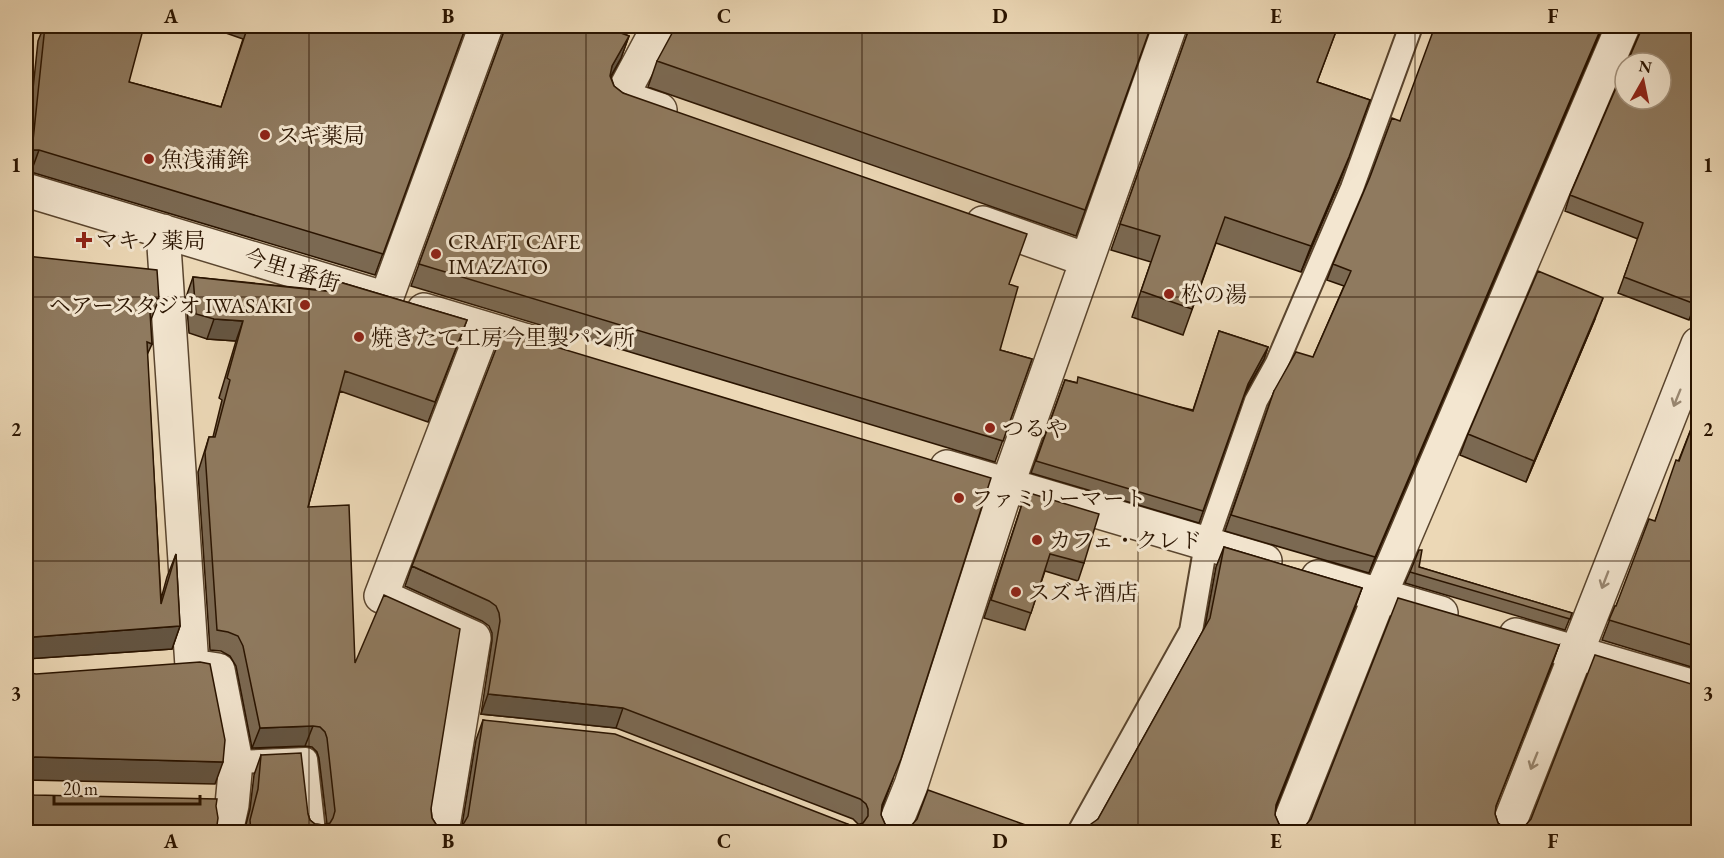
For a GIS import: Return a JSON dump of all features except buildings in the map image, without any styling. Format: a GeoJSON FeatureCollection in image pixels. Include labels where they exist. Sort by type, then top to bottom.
{"type":"FeatureCollection","features":[{"type":"Feature","properties":{"kind":"street"},"geometry":{"type":"LineString","coordinates":[[386,299],[486,26]]}},
{"type":"Feature","properties":{"kind":"street"},"geometry":{"type":"LineString","coordinates":[[659,26],[621,97],[688,120]]}},
{"type":"Feature","properties":{"kind":"street"},"geometry":{"type":"LineString","coordinates":[[892,832],[911,784],[1007,486],[1170,26]]}},
{"type":"Feature","properties":{"kind":"street"},"geometry":{"type":"LineString","coordinates":[[1287,832],[1380,595],[1623,26]]}},
{"type":"Feature","properties":{"kind":"street","name":"今里1番街"},"geometry":{"type":"LineString","coordinates":[[26,190],[575,355]]}},
{"type":"Feature","properties":{"kind":"street"},"geometry":{"type":"LineString","coordinates":[[954,213],[1087,260]]}},
{"type":"Feature","properties":{"kind":"street"},"geometry":{"type":"LineString","coordinates":[[163,231],[180,667],[218,670],[236,762],[220,813]]}},
{"type":"Feature","properties":{"kind":"street"},"geometry":{"type":"LineString","coordinates":[[442,832],[472,727],[474,638],[381,596],[484,328]]}},
{"type":"Feature","properties":{"kind":"street"},"geometry":{"type":"LineString","coordinates":[[1506,832],[1698,344]]}},
{"type":"Feature","properties":{"kind":"street"},"geometry":{"type":"LineString","coordinates":[[916,458],[1698,688]]}},
{"type":"Feature","properties":{"kind":"street"},"geometry":{"type":"LineString","coordinates":[[911,784],[942,796]]}},
{"type":"Feature","properties":{"kind":"lane"},"geometry":{"type":"LineString","coordinates":[[1079,832],[1191,631],[1206,544],[1256,400],[1277,363],[1352,188],[1411,26]]}},
{"type":"Feature","properties":{"kind":"lane"},"geometry":{"type":"LineString","coordinates":[[236,762],[306,759],[314,832]]}},
{"type":"Feature","properties":{"kind":"place","name":"スギ薬局"},"geometry":{"type":"Point","coordinates":[265,135]}},
{"type":"Feature","properties":{"kind":"place","name":"魚浅蒲鉾"},"geometry":{"type":"Point","coordinates":[149,159]}},
{"type":"Feature","properties":{"kind":"place","name":"マキノ薬局"},"geometry":{"type":"Point","coordinates":[84,240]}},
{"type":"Feature","properties":{"kind":"place","name":"CRAFT CAFE IMAZATO"},"geometry":{"type":"Point","coordinates":[436,254]}},
{"type":"Feature","properties":{"kind":"place","name":"松の湯"},"geometry":{"type":"Point","coordinates":[1169,294]}},
{"type":"Feature","properties":{"kind":"place","name":"ヘアースタジオ IWASAKI"},"geometry":{"type":"Point","coordinates":[305,305]}},
{"type":"Feature","properties":{"kind":"place","name":"焼きたて工房今里製パン所"},"geometry":{"type":"Point","coordinates":[359,337]}},
{"type":"Feature","properties":{"kind":"place","name":"つるや"},"geometry":{"type":"Point","coordinates":[990,428]}},
{"type":"Feature","properties":{"kind":"place","name":"ファミリーマート"},"geometry":{"type":"Point","coordinates":[959,498]}},
{"type":"Feature","properties":{"kind":"place","name":"カフェ・クレド"},"geometry":{"type":"Point","coordinates":[1037,540]}},
{"type":"Feature","properties":{"kind":"place","name":"スズキ酒店"},"geometry":{"type":"Point","coordinates":[1016,592]}}]}
